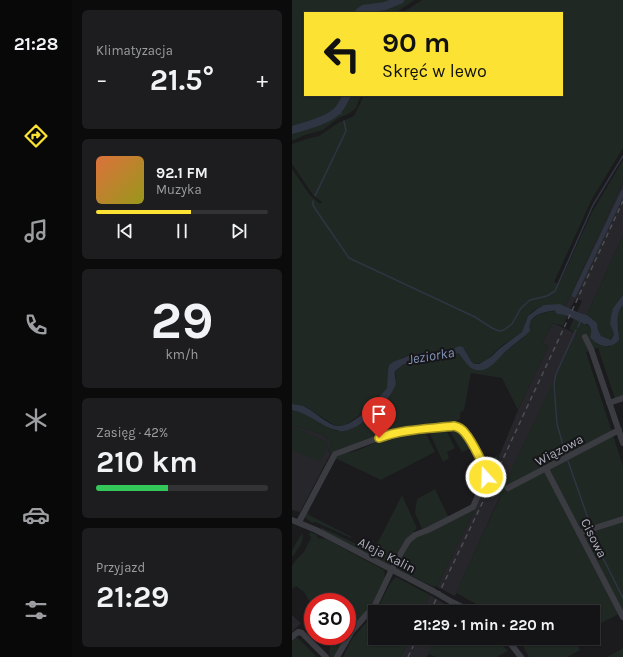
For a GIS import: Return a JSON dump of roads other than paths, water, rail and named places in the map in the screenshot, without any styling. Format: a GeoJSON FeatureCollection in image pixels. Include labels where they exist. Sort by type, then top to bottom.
{"type":"FeatureCollection","features":[{"type":"Feature","properties":{"kind":"street"},"geometry":{"type":"LineString","coordinates":[[585,337],[591,350],[623,443]]}},
{"type":"Feature","properties":{"kind":"street"},"geometry":{"type":"LineString","coordinates":[[609,403],[623,398]]}},
{"type":"Feature","properties":{"kind":"street"},"geometry":{"type":"LineString","coordinates":[[295,521],[333,456],[392,433],[454,426],[459,427],[464,432],[486,474],[474,506],[415,535],[408,541],[375,605],[352,631],[337,657]]}},
{"type":"Feature","properties":{"kind":"street","name":"Wiązowa"},"geometry":{"type":"LineString","coordinates":[[508,488],[619,430]]}},
{"type":"Feature","properties":{"kind":"street","name":"Cisowa"},"geometry":{"type":"LineString","coordinates":[[546,469],[623,617]]}},
{"type":"Feature","properties":{"kind":"street"},"geometry":{"type":"LineString","coordinates":[[579,533],[623,519]]}},
{"type":"Feature","properties":{"kind":"street","name":"Aleja Kalin"},"geometry":{"type":"LineString","coordinates":[[295,521],[458,605]]}},
{"type":"Feature","properties":{"kind":"street"},"geometry":{"type":"LineString","coordinates":[[292,637],[298,632],[303,634],[326,657]]}},
{"type":"Feature","properties":{"kind":"street"},"geometry":{"type":"LineString","coordinates":[[511,645],[520,657]]}},
{"type":"Feature","properties":{"kind":"water"},"geometry":{"type":"Polygon","coordinates":[[[623,295],[623,305],[620,309],[618,317],[619,340],[612,345],[601,345],[590,337],[591,329],[588,324],[574,318],[577,312],[587,315],[597,323],[601,336],[611,340],[614,334],[610,324],[613,308],[623,295]]]}},
{"type":"Feature","properties":{"kind":"water"},"geometry":{"type":"Polygon","coordinates":[[[560,304],[570,309],[568,315],[555,311],[537,315],[531,321],[530,331],[492,365],[483,370],[471,368],[458,353],[445,359],[435,356],[404,364],[395,371],[395,386],[387,400],[363,422],[347,431],[340,431],[327,427],[305,414],[292,410],[292,404],[302,406],[333,425],[340,426],[348,424],[363,414],[387,388],[389,365],[393,362],[413,354],[436,352],[446,353],[459,346],[463,347],[474,364],[479,364],[491,357],[499,349],[522,332],[528,316],[537,309],[544,305],[560,304]]]}},
{"type":"Feature","properties":{"kind":"waterway"},"geometry":{"type":"LineString","coordinates":[[359,12],[363,9],[385,6],[400,0]]}},
{"type":"Feature","properties":{"kind":"waterway"},"geometry":{"type":"LineString","coordinates":[[292,130],[317,122],[335,113],[346,96]]}},
{"type":"Feature","properties":{"kind":"waterway"},"geometry":{"type":"LineString","coordinates":[[339,109],[341,114]]}},
{"type":"Feature","properties":{"kind":"waterway"},"geometry":{"type":"LineString","coordinates":[[315,196],[346,131],[344,121]]}},
{"type":"Feature","properties":{"kind":"waterway"},"geometry":{"type":"LineString","coordinates":[[313,201],[313,205],[316,210],[349,258],[475,317],[499,331],[504,330],[512,324],[521,308],[530,300],[547,296],[555,291],[593,205],[623,156]]}},
{"type":"Feature","properties":{"kind":"waterway"},"geometry":{"type":"LineString","coordinates":[[574,295],[623,192]]}},
{"type":"Feature","properties":{"kind":"waterway","name":"Jeziorka"},"geometry":{"type":"LineString","coordinates":[[559,310],[566,311],[585,320]]}},
{"type":"Feature","properties":{"kind":"waterway"},"geometry":{"type":"LineString","coordinates":[[578,327],[581,319]]}},
{"type":"Feature","properties":{"kind":"waterway"},"geometry":{"type":"LineString","coordinates":[[566,456],[557,424],[554,384],[556,374],[576,330]]}},
{"type":"Feature","properties":{"kind":"waterway"},"geometry":{"type":"LineString","coordinates":[[568,461],[591,527]]}},
{"type":"Feature","properties":{"kind":"waterway"},"geometry":{"type":"LineString","coordinates":[[592,531],[600,552],[623,598]]}},
{"type":"Feature","properties":{"kind":"railway"},"geometry":{"type":"LineString","coordinates":[[433,605],[623,201]]}},
{"type":"Feature","properties":{"kind":"railway"},"geometry":{"type":"LineString","coordinates":[[408,657],[414,645]]}}]}
